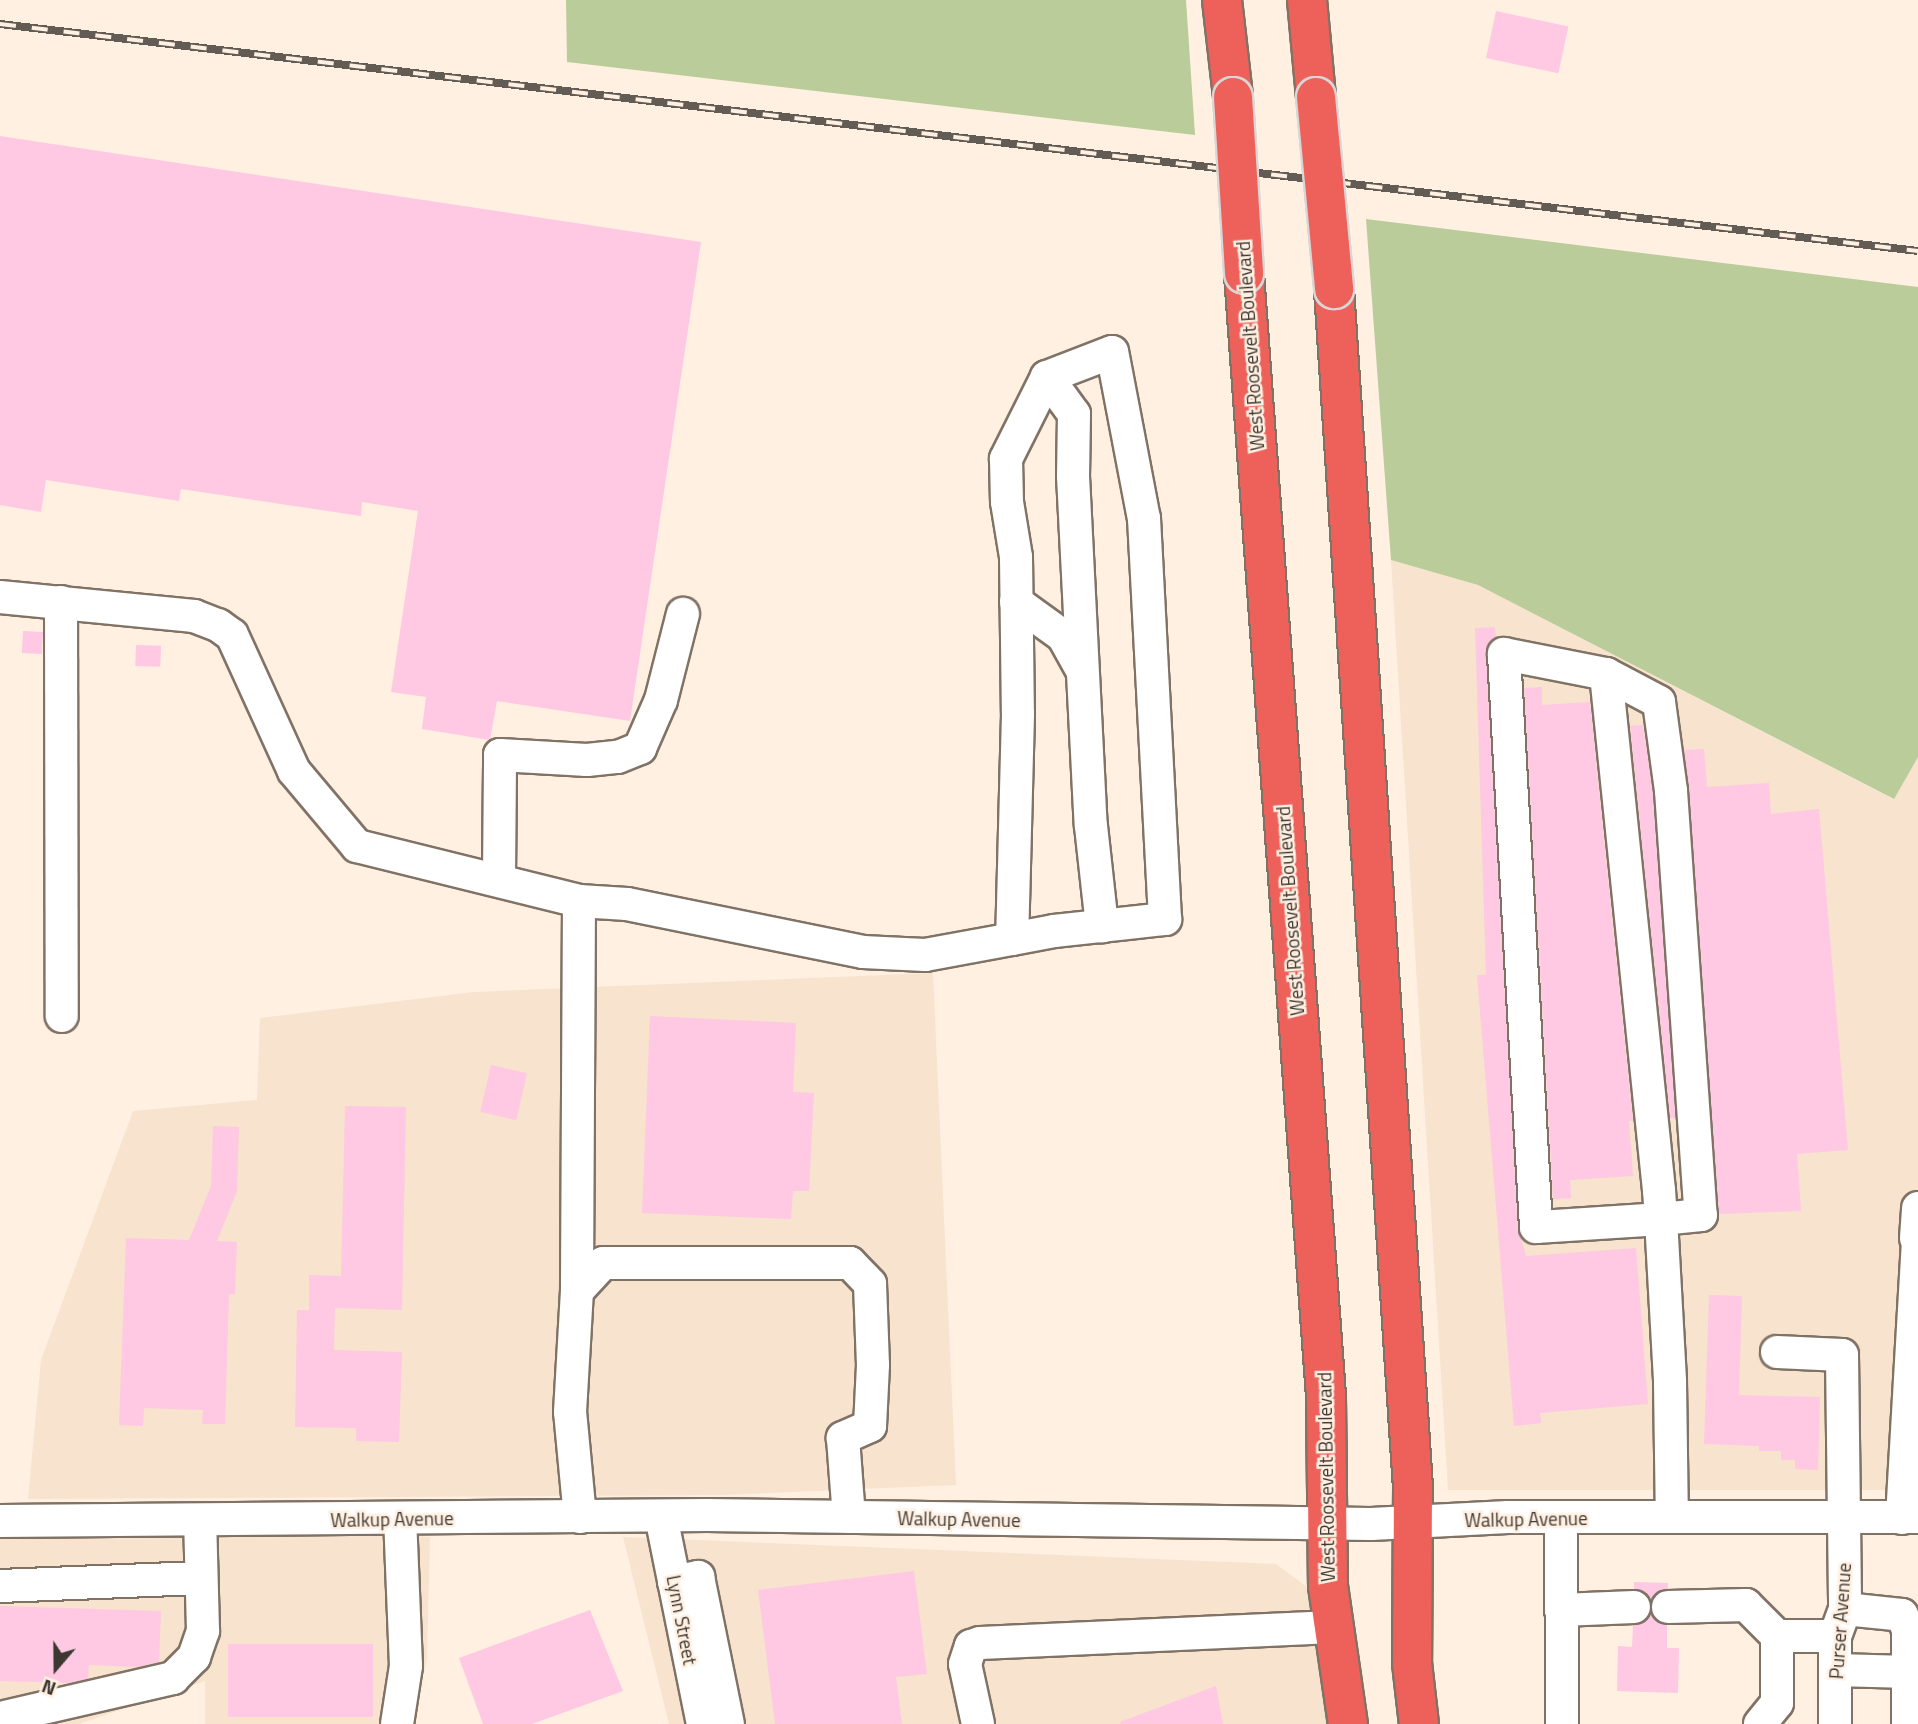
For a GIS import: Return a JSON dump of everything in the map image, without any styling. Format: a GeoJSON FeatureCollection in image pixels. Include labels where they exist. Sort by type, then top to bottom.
{"type":"FeatureCollection","features":[{"type":"Feature","properties":{"kind":"highway","name":"West Roosevelt Boulevard"},"geometry":{"type":"LineString","coordinates":[[1222,0],[1233,97],[1326,1397],[1327,1524],[1334,1626],[1348,1724]]}},
{"type":"Feature","properties":{"kind":"highway"},"geometry":{"type":"LineString","coordinates":[[1307,0],[1334,289],[1412,1522],[1412,1663],[1419,1724]]}},
{"type":"Feature","properties":{"kind":"street"},"geometry":{"type":"LineString","coordinates":[[0,597],[194,616],[218,625],[232,635],[294,771],[342,834],[357,846],[377,854],[499,879],[579,901],[627,904],[863,952],[925,955],[1012,939],[1165,919],[1144,519],[1112,352],[1047,377],[1006,458],[1016,603],[1012,939]]}},
{"type":"Feature","properties":{"kind":"street"},"geometry":{"type":"LineString","coordinates":[[1047,377],[1074,414],[1091,826],[1102,926]]}},
{"type":"Feature","properties":{"kind":"street"},"geometry":{"type":"LineString","coordinates":[[61,602],[62,1016]]}},
{"type":"Feature","properties":{"kind":"street"},"geometry":{"type":"LineString","coordinates":[[1016,603],[1063,636],[1083,672]]}},
{"type":"Feature","properties":{"kind":"street"},"geometry":{"type":"LineString","coordinates":[[499,879],[500,755],[587,760],[618,758],[640,748],[661,700],[683,614]]}},
{"type":"Feature","properties":{"kind":"street"},"geometry":{"type":"LineString","coordinates":[[1504,654],[1606,674],[1659,702],[1671,791],[1701,1215],[1661,1219],[1536,1227],[1504,654]]}},
{"type":"Feature","properties":{"kind":"street"},"geometry":{"type":"LineString","coordinates":[[1606,674],[1661,1219],[1672,1517]]}},
{"type":"Feature","properties":{"kind":"street"},"geometry":{"type":"LineString","coordinates":[[579,901],[577,1291],[570,1412],[580,1517]]}},
{"type":"Feature","properties":{"kind":"street"},"geometry":{"type":"LineString","coordinates":[[1910,1518],[1917,1228]]}},
{"type":"Feature","properties":{"kind":"street"},"geometry":{"type":"LineString","coordinates":[[577,1291],[603,1263],[850,1263],[870,1284],[873,1364],[870,1426],[842,1438],[849,1517]]}},
{"type":"Feature","properties":{"kind":"street","name":"Purser Avenue"},"geometry":{"type":"LineString","coordinates":[[1777,1352],[1842,1355],[1844,1518],[1840,1622],[1835,1670],[1835,1724]]}},
{"type":"Feature","properties":{"kind":"street","name":"Walkup Avenue"},"geometry":{"type":"LineString","coordinates":[[0,1521],[661,1516],[1327,1524],[1561,1517],[1910,1518]]}},
{"type":"Feature","properties":{"kind":"street","name":"Lynn Street"},"geometry":{"type":"LineString","coordinates":[[661,1516],[703,1724]]}},
{"type":"Feature","properties":{"kind":"street"},"geometry":{"type":"LineString","coordinates":[[1561,1517],[1562,1724]]}},
{"type":"Feature","properties":{"kind":"street"},"geometry":{"type":"LineString","coordinates":[[397,1724],[406,1666],[400,1518]]}},
{"type":"Feature","properties":{"kind":"street"},"geometry":{"type":"LineString","coordinates":[[0,1718],[173,1678],[194,1657],[203,1632],[200,1520]]}},
{"type":"Feature","properties":{"kind":"street"},"geometry":{"type":"LineString","coordinates":[[674,1582],[698,1577],[728,1724]]}},
{"type":"Feature","properties":{"kind":"street"},"geometry":{"type":"LineString","coordinates":[[0,1586],[201,1578]]}},
{"type":"Feature","properties":{"kind":"street"},"geometry":{"type":"LineString","coordinates":[[1668,1607],[1746,1605],[1777,1636],[1777,1703],[1760,1724]]}},
{"type":"Feature","properties":{"kind":"street"},"geometry":{"type":"LineString","coordinates":[[1561,1610],[1634,1607]]}},
{"type":"Feature","properties":{"kind":"street"},"geometry":{"type":"LineString","coordinates":[[1777,1636],[1840,1622],[1902,1615],[1908,1630],[1908,1724]]}},
{"type":"Feature","properties":{"kind":"street"},"geometry":{"type":"LineString","coordinates":[[978,1724],[965,1664],[971,1647],[980,1643],[1334,1626]]}},
{"type":"Feature","properties":{"kind":"street"},"geometry":{"type":"LineString","coordinates":[[1835,1670],[1910,1672]]}},
{"type":"Feature","properties":{"kind":"shaded area"},"geometry":{"type":"Polygon","coordinates":[[[1391,560],[1478,585],[1893,799],[1918,757],[1918,1490],[1448,1490],[1391,560]]]}},
{"type":"Feature","properties":{"kind":"shaded area"},"geometry":{"type":"Polygon","coordinates":[[[933,973],[956,1485],[724,1495],[28,1499],[41,1360],[133,1111],[257,1100],[260,1018],[474,992],[933,973]]]}},
{"type":"Feature","properties":{"kind":"shaded area"},"geometry":{"type":"Polygon","coordinates":[[[303,1529],[430,1537],[427,1659],[412,1724],[205,1724],[205,1681],[79,1724],[0,1724],[0,1530],[303,1529]]]}},
{"type":"Feature","properties":{"kind":"shaded area"},"geometry":{"type":"Polygon","coordinates":[[[623,1537],[1276,1564],[1315,1593],[1329,1724],[669,1724],[623,1537]]]}},
{"type":"Feature","properties":{"kind":"green space"},"geometry":{"type":"Polygon","coordinates":[[[566,0],[1186,0],[1195,135],[567,62],[566,0]]]}},
{"type":"Feature","properties":{"kind":"green space"},"geometry":{"type":"Polygon","coordinates":[[[1366,219],[1918,287],[1918,757],[1894,799],[1478,585],[1391,560],[1366,219]]]}},
{"type":"Feature","properties":{"kind":"building"},"geometry":{"type":"Polygon","coordinates":[[[1496,11],[1568,26],[1558,73],[1486,58],[1496,11]]]}},
{"type":"Feature","properties":{"kind":"building"},"geometry":{"type":"Polygon","coordinates":[[[0,136],[701,242],[630,721],[497,701],[490,740],[422,729],[426,697],[391,692],[418,511],[362,502],[361,516],[181,489],[179,501],[46,480],[41,512],[0,505],[0,136]]]}},
{"type":"Feature","properties":{"kind":"building"},"geometry":{"type":"Polygon","coordinates":[[[1495,627],[1496,638],[1486,655],[1518,1229],[1526,1256],[1636,1248],[1648,1404],[1540,1413],[1541,1423],[1514,1426],[1477,975],[1486,975],[1475,628],[1495,627]]]}},
{"type":"Feature","properties":{"kind":"building"},"geometry":{"type":"Polygon","coordinates":[[[23,631],[43,632],[42,654],[22,653],[23,631]]]}},
{"type":"Feature","properties":{"kind":"building"},"geometry":{"type":"Polygon","coordinates":[[[136,645],[161,646],[160,667],[135,666],[136,645]]]}},
{"type":"Feature","properties":{"kind":"building"},"geometry":{"type":"Polygon","coordinates":[[[1542,687],[1542,705],[1590,702],[1633,1121],[1629,1121],[1633,1176],[1570,1180],[1571,1198],[1553,1199],[1524,688],[1542,687]]]}},
{"type":"Feature","properties":{"kind":"building"},"geometry":{"type":"Polygon","coordinates":[[[1643,725],[1653,793],[1676,1118],[1670,1118],[1630,726],[1643,725]]]}},
{"type":"Feature","properties":{"kind":"building"},"geometry":{"type":"Polygon","coordinates":[[[1704,749],[1707,787],[1769,783],[1771,814],[1819,809],[1848,1150],[1797,1154],[1801,1211],[1719,1214],[1684,750],[1704,749]]]}},
{"type":"Feature","properties":{"kind":"building"},"geometry":{"type":"Polygon","coordinates":[[[650,1016],[796,1023],[793,1092],[814,1093],[809,1191],[793,1191],[791,1219],[642,1213],[650,1016]]]}},
{"type":"Feature","properties":{"kind":"building"},"geometry":{"type":"Polygon","coordinates":[[[491,1065],[527,1073],[516,1120],[480,1112],[491,1065]]]}},
{"type":"Feature","properties":{"kind":"building"},"geometry":{"type":"Polygon","coordinates":[[[345,1106],[406,1107],[402,1310],[335,1308],[334,1350],[402,1352],[399,1442],[356,1441],[356,1428],[295,1427],[297,1310],[309,1310],[309,1275],[341,1276],[345,1106]]]}},
{"type":"Feature","properties":{"kind":"building"},"geometry":{"type":"Polygon","coordinates":[[[213,1126],[239,1127],[237,1191],[217,1241],[237,1242],[235,1294],[229,1294],[225,1424],[202,1424],[203,1410],[144,1408],[143,1426],[119,1425],[126,1238],[189,1240],[211,1186],[213,1126]]]}},
{"type":"Feature","properties":{"kind":"building"},"geometry":{"type":"Polygon","coordinates":[[[1709,1295],[1742,1296],[1739,1395],[1820,1397],[1818,1470],[1795,1469],[1795,1460],[1781,1460],[1781,1451],[1759,1451],[1759,1446],[1704,1444],[1709,1295]]]}},
{"type":"Feature","properties":{"kind":"building"},"geometry":{"type":"Polygon","coordinates":[[[914,1571],[927,1674],[896,1677],[902,1724],[775,1724],[758,1590],[914,1571]]]}},
{"type":"Feature","properties":{"kind":"building"},"geometry":{"type":"Polygon","coordinates":[[[1634,1582],[1668,1583],[1668,1589],[1658,1592],[1651,1602],[1643,1591],[1634,1589],[1634,1582]]]}},
{"type":"Feature","properties":{"kind":"building"},"geometry":{"type":"Polygon","coordinates":[[[0,1606],[161,1611],[159,1662],[140,1667],[89,1665],[88,1679],[72,1683],[0,1681],[0,1606]]]}},
{"type":"Feature","properties":{"kind":"building"},"geometry":{"type":"Polygon","coordinates":[[[590,1610],[623,1691],[532,1724],[483,1724],[459,1658],[590,1610]]]}},
{"type":"Feature","properties":{"kind":"building"},"geometry":{"type":"Polygon","coordinates":[[[1651,1613],[1667,1625],[1667,1648],[1679,1648],[1678,1693],[1617,1691],[1618,1646],[1632,1647],[1633,1625],[1644,1622],[1651,1613]]]}},
{"type":"Feature","properties":{"kind":"building"},"geometry":{"type":"Polygon","coordinates":[[[228,1644],[373,1644],[373,1717],[228,1717],[228,1644]]]}},
{"type":"Feature","properties":{"kind":"building"},"geometry":{"type":"Polygon","coordinates":[[[1216,1686],[1223,1724],[1120,1722],[1216,1686]]]}},
{"type":"Feature","properties":{"kind":"railway"},"geometry":{"type":"LineString","coordinates":[[0,24],[1918,251]]}}]}
